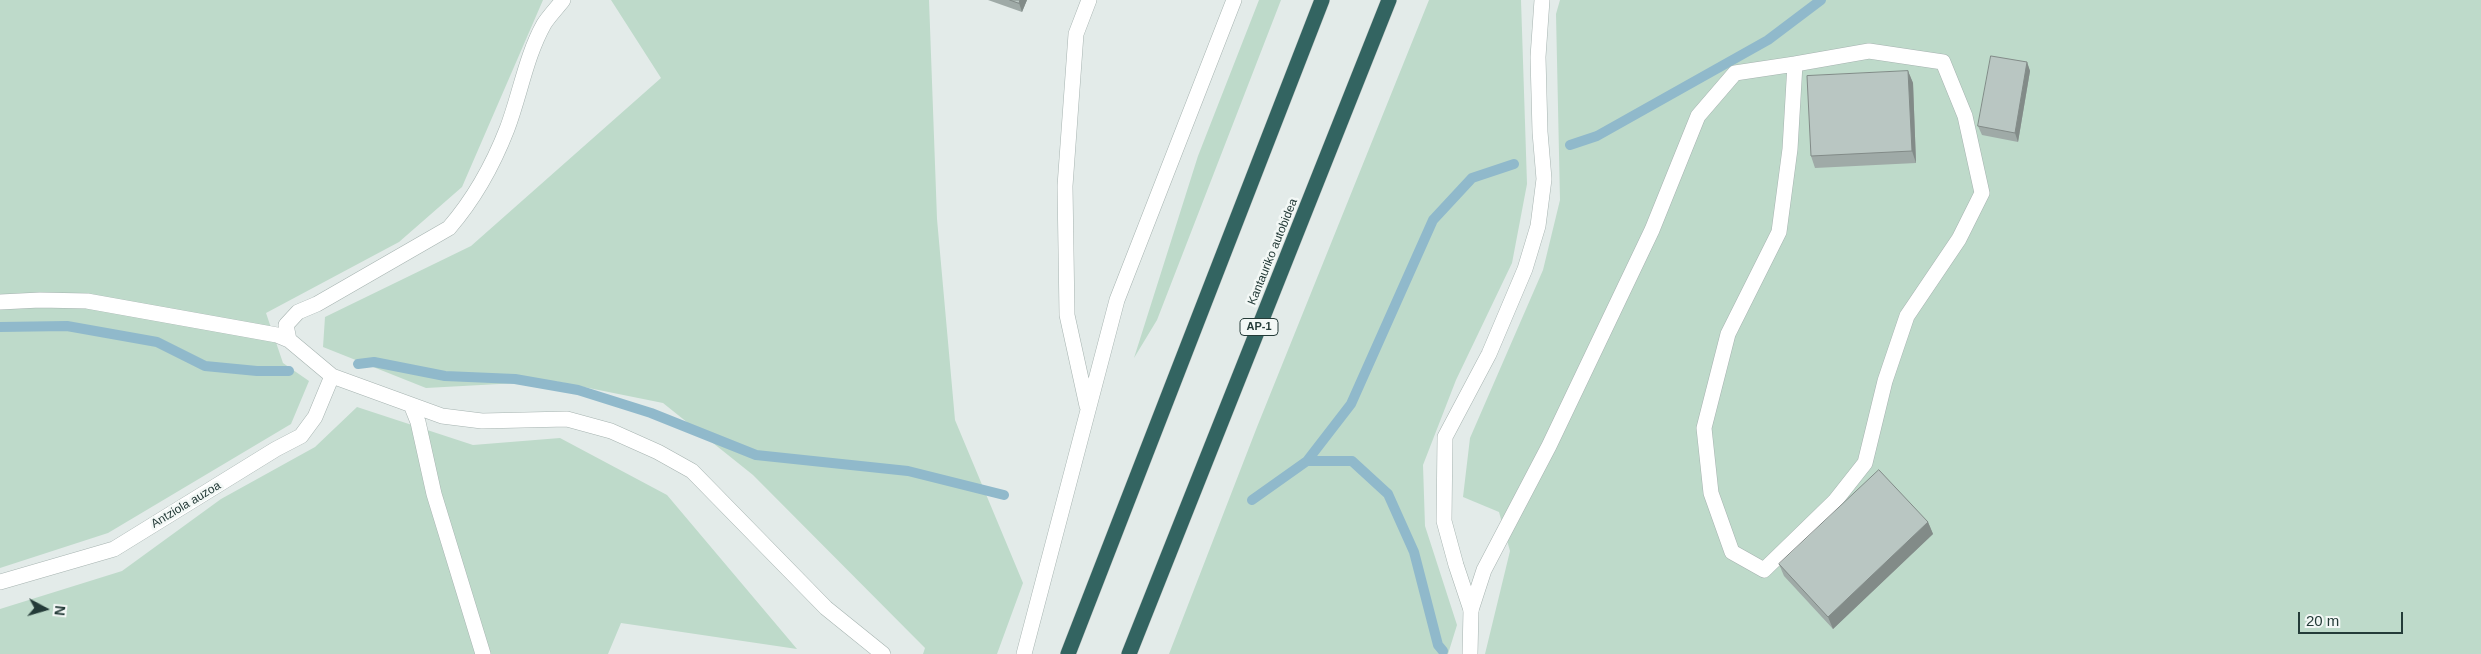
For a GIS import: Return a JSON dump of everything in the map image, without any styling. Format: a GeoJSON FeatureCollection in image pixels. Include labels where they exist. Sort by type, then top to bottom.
{"type":"FeatureCollection","features":[{"type":"Feature","properties":{"kind":"highway"},"geometry":{"type":"LineString","coordinates":[[1068,654],[1322,0]]}},
{"type":"Feature","properties":{"kind":"highway","name":"Kantauriko autobidea"},"geometry":{"type":"LineString","coordinates":[[1129,654],[1389,0]]}},
{"type":"Feature","properties":{"kind":"street"},"geometry":{"type":"LineString","coordinates":[[289,340],[286,325],[298,312],[317,304],[449,228],[465,210],[491,166],[506,130],[533,48],[545,23],[563,0]]}},
{"type":"Feature","properties":{"kind":"street"},"geometry":{"type":"LineString","coordinates":[[1088,410],[1067,315],[1065,186],[1076,34],[1089,0]]}},
{"type":"Feature","properties":{"kind":"street"},"geometry":{"type":"LineString","coordinates":[[1024,654],[1117,300],[1234,0]]}},
{"type":"Feature","properties":{"kind":"street"},"geometry":{"type":"LineString","coordinates":[[1471,610],[1444,521],[1445,437],[1489,354],[1525,269],[1538,226],[1544,179],[1540,132],[1538,57],[1542,0]]}},
{"type":"Feature","properties":{"kind":"street"},"geometry":{"type":"LineString","coordinates":[[1470,654],[1471,610],[1484,570],[1549,446],[1635,266],[1698,116],[1735,73],[1869,51],[1943,62],[1965,116],[1982,193],[1959,239],[1908,316],[1885,381],[1865,463],[1835,501],[1764,570],[1732,552],[1711,493],[1704,428],[1728,334],[1780,232],[1790,149],[1795,64]]}},
{"type":"Feature","properties":{"kind":"street"},"geometry":{"type":"LineString","coordinates":[[0,302],[40,300],[87,302],[277,335],[289,340],[332,376],[412,407],[442,416],[482,421],[567,420],[611,431],[658,452],[692,472],[826,608],[883,654]]}},
{"type":"Feature","properties":{"kind":"street","name":"Antziola auzoa"},"geometry":{"type":"LineString","coordinates":[[0,582],[114,549],[276,449],[301,436],[315,417],[332,376]]}},
{"type":"Feature","properties":{"kind":"street"},"geometry":{"type":"LineString","coordinates":[[412,407],[418,422],[434,494],[483,654]]}},
{"type":"Feature","properties":{"kind":"green space"},"geometry":{"type":"Polygon","coordinates":[[[0,0],[543,0],[462,187],[399,242],[266,313],[283,363],[309,381],[291,424],[108,533],[0,568],[0,0]]]}},
{"type":"Feature","properties":{"kind":"green space"},"geometry":{"type":"Polygon","coordinates":[[[611,0],[929,0],[937,219],[955,420],[1023,583],[997,654],[923,654],[925,648],[753,475],[663,403],[554,381],[426,388],[323,347],[325,317],[471,246],[661,78],[611,0]]]}},
{"type":"Feature","properties":{"kind":"green space"},"geometry":{"type":"Polygon","coordinates":[[[1259,0],[1281,0],[1157,320],[1134,358],[1198,156],[1259,0]]]}},
{"type":"Feature","properties":{"kind":"green space"},"geometry":{"type":"Polygon","coordinates":[[[1429,0],[1521,0],[1527,184],[1512,263],[1456,380],[1423,465],[1425,526],[1457,625],[1448,654],[1169,654],[1257,427],[1429,0]]]}},
{"type":"Feature","properties":{"kind":"green space"},"geometry":{"type":"Polygon","coordinates":[[[1560,0],[2481,0],[2481,654],[1485,654],[1510,551],[1499,512],[1463,497],[1470,438],[1543,270],[1560,200],[1556,14],[1560,0]]]}},
{"type":"Feature","properties":{"kind":"green space"},"geometry":{"type":"Polygon","coordinates":[[[357,407],[473,445],[560,438],[667,495],[797,649],[621,623],[608,654],[0,654],[0,609],[122,571],[221,499],[315,447],[357,407]]]}},
{"type":"Feature","properties":{"kind":"building"},"geometry":{"type":"Polygon","coordinates":[[[1991,56],[2027,62],[2015,133],[1978,126],[1991,56]]]}},
{"type":"Feature","properties":{"kind":"building"},"geometry":{"type":"Polygon","coordinates":[[[1908,71],[1912,151],[1811,156],[1807,76],[1908,71]]]}},
{"type":"Feature","properties":{"kind":"building"},"geometry":{"type":"Polygon","coordinates":[[[1879,470],[1928,522],[1828,617],[1779,564],[1879,470]]]}},
{"type":"Feature","properties":{"kind":"waterway"},"geometry":{"type":"LineString","coordinates":[[1570,145],[1597,136],[1768,40],[1821,0]]}},
{"type":"Feature","properties":{"kind":"waterway"},"geometry":{"type":"LineString","coordinates":[[1252,500],[1307,461],[1351,404],[1433,220],[1472,178],[1514,164]]}},
{"type":"Feature","properties":{"kind":"waterway"},"geometry":{"type":"LineString","coordinates":[[0,327],[67,326],[157,342],[205,366],[257,371],[289,371]]}},
{"type":"Feature","properties":{"kind":"waterway"},"geometry":{"type":"LineString","coordinates":[[358,364],[374,362],[445,376],[515,379],[578,390],[651,413],[756,455],[908,471],[1004,495]]}},
{"type":"Feature","properties":{"kind":"waterway"},"geometry":{"type":"LineString","coordinates":[[1307,461],[1352,461],[1388,494],[1414,552],[1438,645],[1443,651]]}}]}
